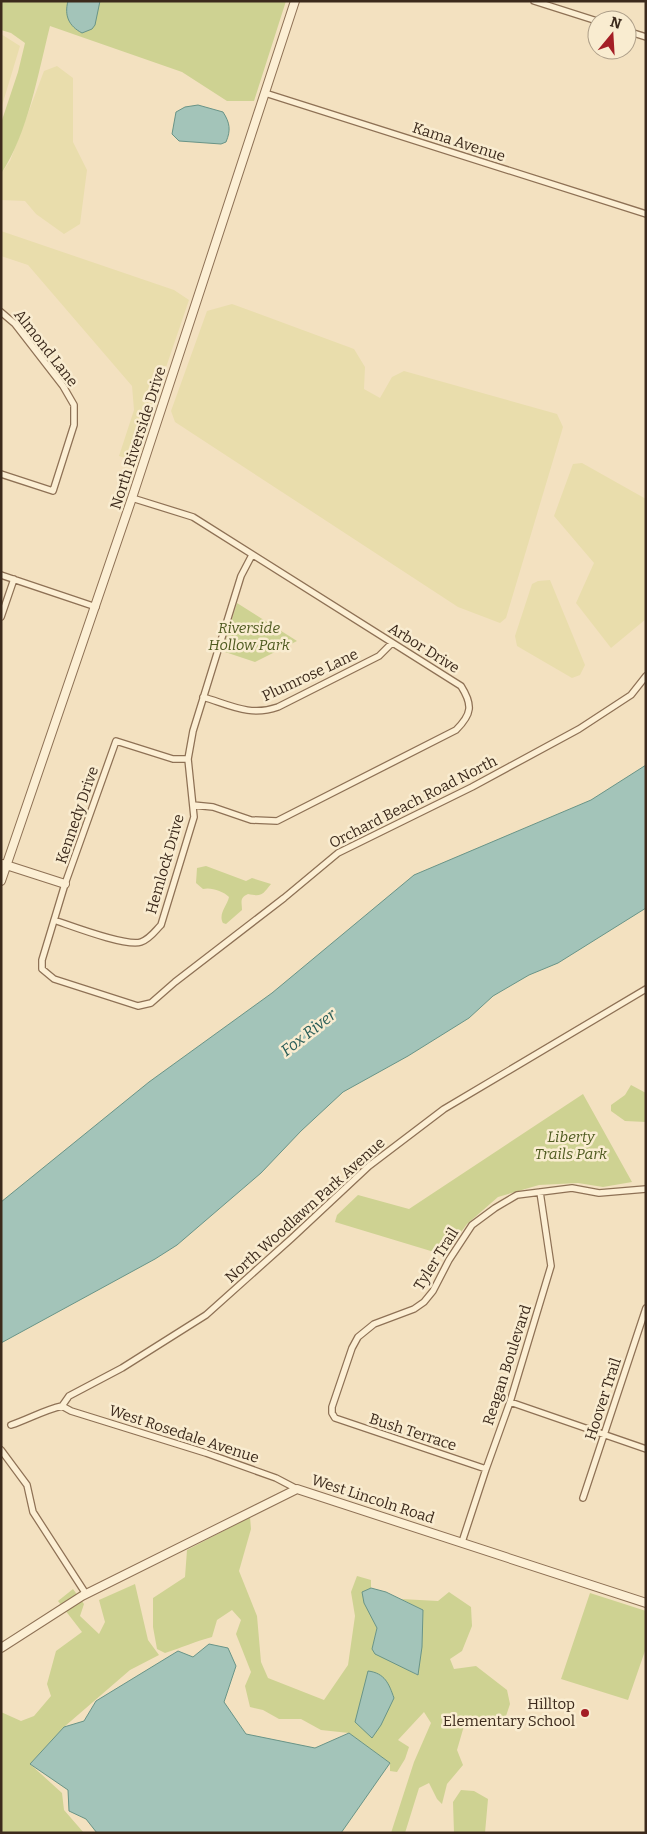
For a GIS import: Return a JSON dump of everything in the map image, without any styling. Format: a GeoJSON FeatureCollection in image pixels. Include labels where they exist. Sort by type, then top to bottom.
{"type":"FeatureCollection","features":[{"type":"Feature","properties":{"kind":"street","name":"North Riverside Drive"},"geometry":{"type":"LineString","coordinates":[[1,881],[4,864],[96,607],[295,1]]}},
{"type":"Feature","properties":{"kind":"street"},"geometry":{"type":"LineString","coordinates":[[534,1],[587,18]]}},
{"type":"Feature","properties":{"kind":"street","name":"Kama Avenue"},"geometry":{"type":"LineString","coordinates":[[265,93],[646,214]]}},
{"type":"Feature","properties":{"kind":"street","name":"Almond Lane"},"geometry":{"type":"LineString","coordinates":[[1,312],[15,324],[64,386],[74,405],[74,425],[53,491],[1,474]]}},
{"type":"Feature","properties":{"kind":"street","name":"Arbor Drive"},"geometry":{"type":"LineString","coordinates":[[132,498],[193,517],[461,686],[468,697],[470,708],[466,720],[456,730],[277,821],[251,820],[213,808],[193,805]]}},
{"type":"Feature","properties":{"kind":"street","name":"Hemlock Drive"},"geometry":{"type":"LineString","coordinates":[[54,920],[127,943],[140,942],[152,936],[161,925],[194,816],[188,759],[192,731],[241,576],[252,555]]}},
{"type":"Feature","properties":{"kind":"street"},"geometry":{"type":"LineString","coordinates":[[1,576],[96,607]]}},
{"type":"Feature","properties":{"kind":"street"},"geometry":{"type":"LineString","coordinates":[[1,617],[14,579]]}},
{"type":"Feature","properties":{"kind":"street","name":"Plumrose Lane"},"geometry":{"type":"LineString","coordinates":[[203,697],[250,712],[266,712],[379,656],[392,643]]}},
{"type":"Feature","properties":{"kind":"street","name":"Orchard Beach Road North"},"geometry":{"type":"LineString","coordinates":[[42,969],[54,979],[138,1006],[151,1003],[284,898],[338,852],[472,787],[579,729],[631,695],[646,676]]}},
{"type":"Feature","properties":{"kind":"street","name":"Kennedy Drive"},"geometry":{"type":"LineString","coordinates":[[42,969],[42,960],[54,920],[116,741],[173,759],[188,759]]}},
{"type":"Feature","properties":{"kind":"street"},"geometry":{"type":"LineString","coordinates":[[4,864],[66,884]]}},
{"type":"Feature","properties":{"kind":"street","name":"North Woodlawn Park Avenue"},"geometry":{"type":"LineString","coordinates":[[62,1406],[69,1396],[122,1368],[206,1315],[369,1166],[444,1109],[646,989]]}},
{"type":"Feature","properties":{"kind":"street","name":"Tyler Trail"},"geometry":{"type":"LineString","coordinates":[[333,1416],[332,1407],[352,1348],[358,1337],[374,1324],[414,1309],[424,1302],[434,1291],[449,1260],[472,1225],[517,1195],[572,1188],[599,1193],[646,1189]]}},
{"type":"Feature","properties":{"kind":"street","name":"Reagan Boulevard"},"geometry":{"type":"LineString","coordinates":[[462,1542],[510,1402],[551,1266],[540,1192]]}},
{"type":"Feature","properties":{"kind":"street","name":"Hoover Trail"},"geometry":{"type":"LineString","coordinates":[[583,1498],[646,1308]]}},
{"type":"Feature","properties":{"kind":"street"},"geometry":{"type":"LineString","coordinates":[[510,1402],[646,1449]]}},
{"type":"Feature","properties":{"kind":"street"},"geometry":{"type":"LineString","coordinates":[[12,1425],[28,1420],[48,1409],[62,1406]]}},
{"type":"Feature","properties":{"kind":"street","name":"West Rosedale Avenue"},"geometry":{"type":"LineString","coordinates":[[62,1406],[71,1411],[206,1453],[267,1475],[297,1489]]}},
{"type":"Feature","properties":{"kind":"street","name":"Bush Terrace"},"geometry":{"type":"LineString","coordinates":[[333,1416],[341,1422],[486,1469]]}},
{"type":"Feature","properties":{"kind":"street"},"geometry":{"type":"LineString","coordinates":[[1,1450],[27,1486],[32,1512],[86,1594]]}},
{"type":"Feature","properties":{"kind":"street","name":"West Lincoln Road"},"geometry":{"type":"LineString","coordinates":[[3,1644],[86,1594],[297,1489],[646,1603]]}},
{"type":"Feature","properties":{"kind":"shaded area"},"geometry":{"type":"Polygon","coordinates":[[[1,34],[20,46],[1,109],[1,34]]]}},
{"type":"Feature","properties":{"kind":"shaded area"},"geometry":{"type":"Polygon","coordinates":[[[57,66],[73,78],[73,142],[87,170],[80,224],[64,234],[36,214],[25,201],[1,200],[1,174],[10,161],[44,71],[57,66]]]}},
{"type":"Feature","properties":{"kind":"shaded area"},"geometry":{"type":"Polygon","coordinates":[[[1,231],[174,290],[189,300],[134,461],[119,456],[134,410],[132,386],[28,265],[1,256],[1,231]]]}},
{"type":"Feature","properties":{"kind":"shaded area"},"geometry":{"type":"Polygon","coordinates":[[[232,304],[354,349],[365,367],[364,389],[380,398],[392,377],[404,371],[557,414],[563,427],[506,618],[500,623],[458,607],[175,422],[171,411],[207,311],[232,304]]]}},
{"type":"Feature","properties":{"kind":"shaded area"},"geometry":{"type":"Polygon","coordinates":[[[582,463],[646,499],[646,619],[611,648],[576,603],[594,563],[554,516],[573,464],[582,463]]]}},
{"type":"Feature","properties":{"kind":"shaded area"},"geometry":{"type":"Polygon","coordinates":[[[550,580],[585,665],[580,675],[572,678],[517,646],[515,636],[532,584],[538,581],[550,580]]]}},
{"type":"Feature","properties":{"kind":"green space"},"geometry":{"type":"Polygon","coordinates":[[[1,1],[286,1],[254,101],[227,101],[182,72],[50,26],[25,122],[1,174],[1,123],[18,72],[25,43],[11,33],[1,30],[1,1]]]}},
{"type":"Feature","properties":{"kind":"green space","name":"Riverside Hollow Park"},"geometry":{"type":"Polygon","coordinates":[[[237,603],[297,641],[255,662],[222,651],[237,603]]]}},
{"type":"Feature","properties":{"kind":"green space"},"geometry":{"type":"Polygon","coordinates":[[[206,866],[246,881],[252,878],[271,884],[261,894],[248,894],[243,897],[242,910],[226,924],[223,923],[222,916],[229,897],[217,890],[203,889],[196,883],[197,868],[206,866]]]}},
{"type":"Feature","properties":{"kind":"green space"},"geometry":{"type":"Polygon","coordinates":[[[631,1085],[646,1093],[646,1122],[625,1121],[611,1111],[611,1105],[625,1095],[631,1085]]]}},
{"type":"Feature","properties":{"kind":"green space","name":"Liberty Trails Park"},"geometry":{"type":"Polygon","coordinates":[[[583,1094],[632,1182],[603,1187],[578,1183],[539,1185],[498,1197],[467,1224],[444,1255],[335,1222],[337,1215],[358,1195],[409,1209],[583,1094]]]}},
{"type":"Feature","properties":{"kind":"green space"},"geometry":{"type":"Polygon","coordinates":[[[250,1517],[251,1529],[239,1571],[257,1616],[261,1662],[268,1678],[324,1700],[348,1665],[355,1616],[351,1592],[357,1576],[371,1580],[371,1588],[362,1593],[377,1628],[372,1649],[417,1675],[422,1647],[423,1610],[401,1599],[438,1601],[449,1592],[471,1607],[472,1626],[462,1651],[450,1659],[454,1669],[476,1666],[507,1690],[510,1704],[505,1719],[466,1719],[457,1750],[463,1765],[447,1784],[442,1804],[437,1799],[429,1783],[419,1788],[405,1833],[391,1833],[414,1762],[431,1723],[424,1712],[398,1740],[409,1747],[405,1759],[397,1772],[390,1771],[390,1763],[349,1733],[321,1730],[301,1719],[279,1719],[263,1710],[250,1707],[245,1686],[251,1672],[236,1634],[241,1620],[232,1610],[217,1620],[212,1637],[165,1653],[157,1649],[153,1627],[153,1598],[185,1577],[187,1550],[250,1517]]]}},
{"type":"Feature","properties":{"kind":"green space"},"geometry":{"type":"Polygon","coordinates":[[[135,1584],[148,1640],[159,1655],[130,1670],[64,1727],[30,1764],[62,1793],[64,1810],[84,1833],[1,1833],[1,1712],[21,1721],[34,1716],[51,1696],[47,1684],[56,1651],[82,1632],[58,1601],[73,1589],[84,1604],[80,1616],[99,1634],[105,1622],[99,1600],[135,1584]]]}},
{"type":"Feature","properties":{"kind":"green space"},"geometry":{"type":"Polygon","coordinates":[[[590,1593],[646,1611],[646,1648],[628,1700],[561,1679],[590,1593]]]}},
{"type":"Feature","properties":{"kind":"green space"},"geometry":{"type":"Polygon","coordinates":[[[461,1790],[474,1791],[488,1799],[485,1833],[454,1833],[453,1802],[461,1790]]]}},
{"type":"Feature","properties":{"kind":"water"},"geometry":{"type":"Polygon","coordinates":[[[68,1],[100,1],[95,25],[92,29],[82,33],[71,24],[67,16],[68,1]]]}},
{"type":"Feature","properties":{"kind":"water"},"geometry":{"type":"Polygon","coordinates":[[[198,105],[223,112],[229,127],[226,142],[221,144],[179,141],[172,134],[176,112],[185,107],[198,105]]]}},
{"type":"Feature","properties":{"kind":"water","name":"Fox River"},"geometry":{"type":"Polygon","coordinates":[[[646,765],[646,908],[558,963],[529,975],[493,996],[469,1018],[408,1056],[343,1092],[301,1131],[261,1173],[177,1245],[155,1259],[1,1343],[1,1202],[149,1082],[272,993],[414,875],[591,800],[646,765]]]}},
{"type":"Feature","properties":{"kind":"water"},"geometry":{"type":"Polygon","coordinates":[[[371,1588],[386,1592],[423,1610],[422,1647],[418,1675],[375,1654],[372,1649],[377,1628],[364,1603],[362,1592],[371,1588]]]}},
{"type":"Feature","properties":{"kind":"water"},"geometry":{"type":"Polygon","coordinates":[[[209,1644],[228,1648],[236,1666],[224,1702],[246,1734],[315,1748],[349,1733],[390,1763],[341,1833],[97,1833],[86,1819],[69,1811],[68,1790],[30,1764],[64,1727],[84,1721],[96,1701],[178,1651],[193,1657],[209,1644]]]}},
{"type":"Feature","properties":{"kind":"water"},"geometry":{"type":"Polygon","coordinates":[[[368,1671],[379,1674],[386,1680],[394,1698],[381,1725],[372,1738],[355,1722],[368,1671]]]}},
{"type":"Feature","properties":{"kind":"place","name":"Hilltop Elementary School"},"geometry":{"type":"Point","coordinates":[585,1713]}}]}
